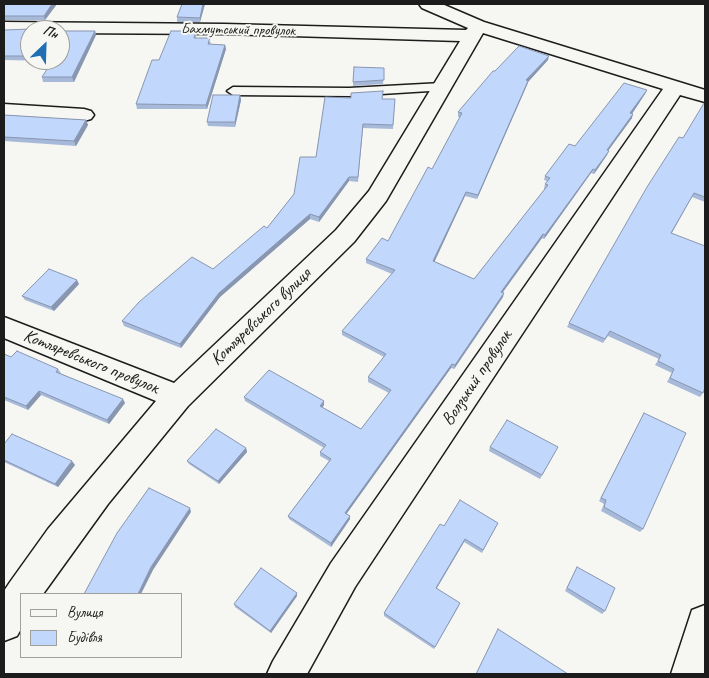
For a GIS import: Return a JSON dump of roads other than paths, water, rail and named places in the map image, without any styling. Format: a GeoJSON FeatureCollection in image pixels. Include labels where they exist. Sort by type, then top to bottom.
{"type":"FeatureCollection","features":[{"type":"Feature","properties":{"kind":"street"},"geometry":{"type":"LineString","coordinates":[[428,4],[475,31],[705,96]]}},
{"type":"Feature","properties":{"kind":"street","name":"Бахмутський провулок"},"geometry":{"type":"LineString","coordinates":[[4,27],[475,31]]}},
{"type":"Feature","properties":{"kind":"street","name":"Котляревського вулиця"},"geometry":{"type":"LineString","coordinates":[[23,593],[60,540],[178,397],[345,236],[378,196],[475,31]]}},
{"type":"Feature","properties":{"kind":"street","name":"Волзький провулок"},"geometry":{"type":"LineString","coordinates":[[286,674],[344,575],[675,87]]}},
{"type":"Feature","properties":{"kind":"street"},"geometry":{"type":"LineString","coordinates":[[4,110],[84,115]]}},
{"type":"Feature","properties":{"kind":"street","name":"Котляревського провулок"},"geometry":{"type":"LineString","coordinates":[[4,327],[178,397]]}},
{"type":"Feature","properties":{"kind":"street","name":"Котляревського вулиця"},"geometry":{"type":"LineString","coordinates":[[4,623],[20,598]]}},
{"type":"Feature","properties":{"kind":"street"},"geometry":{"type":"LineString","coordinates":[[690,674],[705,623]]}},
{"type":"Feature","properties":{"kind":"lane"},"geometry":{"type":"LineString","coordinates":[[232,91],[349,92],[442,87]]}}]}
